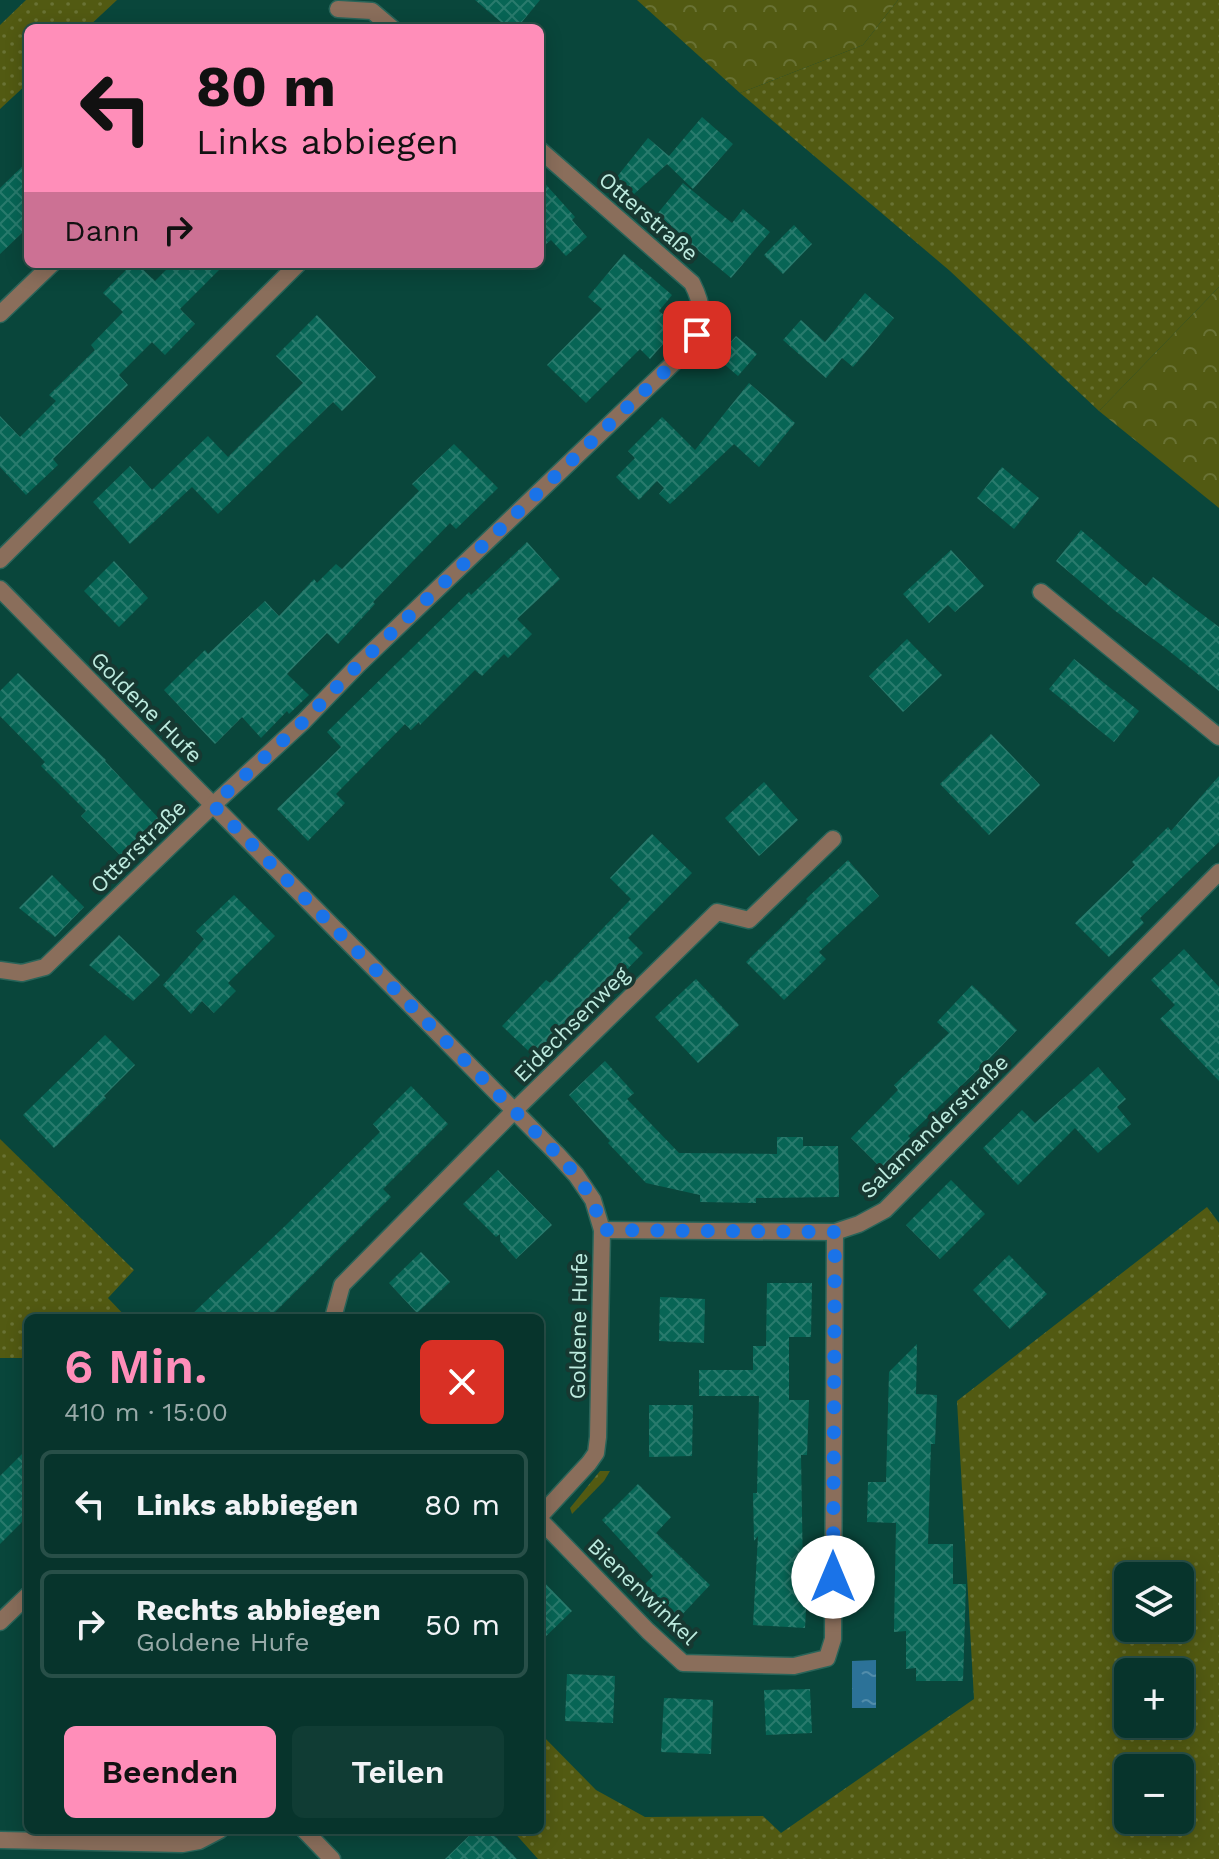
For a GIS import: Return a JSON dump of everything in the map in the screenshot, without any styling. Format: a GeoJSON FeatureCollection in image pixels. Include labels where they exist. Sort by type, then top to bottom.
{"type":"FeatureCollection","features":[{"type":"Feature","properties":{"kind":"street"},"geometry":{"type":"LineString","coordinates":[[338,9],[372,11],[387,24]]}},
{"type":"Feature","properties":{"kind":"street","name":"Otterstraße"},"geometry":{"type":"LineString","coordinates":[[0,970],[22,973],[45,967],[684,353],[697,335],[701,316],[692,283],[544,154]]}},
{"type":"Feature","properties":{"kind":"street"},"geometry":{"type":"LineString","coordinates":[[0,314],[48,268]]}},
{"type":"Feature","properties":{"kind":"street"},"geometry":{"type":"LineString","coordinates":[[0,560],[294,268]]}},
{"type":"Feature","properties":{"kind":"street","name":"Goldene Hufe"},"geometry":{"type":"LineString","coordinates":[[0,589],[576,1175],[593,1200],[602,1230],[596,1453],[544,1514]]}},
{"type":"Feature","properties":{"kind":"street"},"geometry":{"type":"LineString","coordinates":[[1041,592],[1219,737]]}},
{"type":"Feature","properties":{"kind":"street","name":"Eidechsenweg"},"geometry":{"type":"LineString","coordinates":[[334,1314],[342,1285],[717,912],[749,920],[833,839]]}},
{"type":"Feature","properties":{"kind":"street","name":"Salamanderstraße"},"geometry":{"type":"LineString","coordinates":[[602,1230],[835,1232],[885,1210],[1219,872]]}},
{"type":"Feature","properties":{"kind":"street","name":"Bienenwinkel"},"geometry":{"type":"LineString","coordinates":[[544,1522],[648,1631],[683,1663],[794,1666],[827,1658],[833,1639],[835,1232]]}},
{"type":"Feature","properties":{"kind":"street"},"geometry":{"type":"LineString","coordinates":[[0,1622],[24,1599]]}},
{"type":"Feature","properties":{"kind":"street"},"geometry":{"type":"LineString","coordinates":[[0,1840],[182,1844],[199,1841],[212,1834]]}},
{"type":"Feature","properties":{"kind":"street"},"geometry":{"type":"LineString","coordinates":[[308,1834],[332,1859]]}},
{"type":"Feature","properties":{"kind":"green space"},"geometry":{"type":"Polygon","coordinates":[[[26,0],[117,0],[91,24],[24,24],[24,87],[0,109],[0,25],[26,0]]]}},
{"type":"Feature","properties":{"kind":"green space"},"geometry":{"type":"Polygon","coordinates":[[[637,0],[898,0],[863,45],[740,93],[637,0]]]}},
{"type":"Feature","properties":{"kind":"green space"},"geometry":{"type":"Polygon","coordinates":[[[898,0],[1219,0],[1219,287],[1099,411],[950,271],[740,93],[863,45],[898,0]]]}},
{"type":"Feature","properties":{"kind":"green space"},"geometry":{"type":"Polygon","coordinates":[[[1219,287],[1219,508],[1099,411],[1219,287]]]}},
{"type":"Feature","properties":{"kind":"green space"},"geometry":{"type":"Polygon","coordinates":[[[0,1139],[134,1270],[108,1298],[123,1314],[24,1314],[24,1358],[0,1358],[0,1139]]]}},
{"type":"Feature","properties":{"kind":"green space"},"geometry":{"type":"Polygon","coordinates":[[[1207,1207],[1219,1223],[1219,1859],[538,1859],[516,1834],[544,1834],[544,1737],[596,1790],[645,1817],[763,1816],[781,1833],[974,1699],[957,1401],[1207,1207]]]}},
{"type":"Feature","properties":{"kind":"green space"},"geometry":{"type":"Polygon","coordinates":[[[600,1471],[610,1471],[572,1514],[570,1508],[600,1471]]]}},
{"type":"Feature","properties":{"kind":"water"},"geometry":{"type":"Polygon","coordinates":[[[876,1660],[876,1708],[852,1708],[852,1661],[876,1660]]]}},
{"type":"Feature","properties":{"kind":"building"},"geometry":{"type":"Polygon","coordinates":[[[475,0],[540,0],[520,24],[503,24],[475,0]]]}},
{"type":"Feature","properties":{"kind":"building"},"geometry":{"type":"Polygon","coordinates":[[[702,117],[733,144],[693,189],[667,164],[634,194],[616,178],[648,138],[669,156],[702,117]]]}},
{"type":"Feature","properties":{"kind":"building"},"geometry":{"type":"Polygon","coordinates":[[[24,165],[24,231],[0,254],[0,188],[24,165]]]}},
{"type":"Feature","properties":{"kind":"building"},"geometry":{"type":"Polygon","coordinates":[[[544,182],[575,217],[572,220],[587,237],[566,256],[551,240],[544,246],[544,182]]]}},
{"type":"Feature","properties":{"kind":"building"},"geometry":{"type":"Polygon","coordinates":[[[683,183],[732,223],[743,209],[770,232],[731,278],[657,214],[683,183]]]}},
{"type":"Feature","properties":{"kind":"building"},"geometry":{"type":"Polygon","coordinates":[[[794,225],[812,244],[783,274],[764,255],[794,225]]]}},
{"type":"Feature","properties":{"kind":"building"},"geometry":{"type":"Polygon","coordinates":[[[624,254],[672,295],[659,311],[678,327],[650,359],[640,349],[586,403],[547,365],[602,309],[588,297],[624,254]]]}},
{"type":"Feature","properties":{"kind":"building"},"geometry":{"type":"Polygon","coordinates":[[[128,268],[141,268],[155,281],[168,268],[221,268],[180,309],[195,324],[165,355],[152,342],[119,375],[128,385],[53,459],[58,465],[26,495],[0,467],[0,416],[20,437],[56,401],[49,395],[95,350],[91,345],[123,312],[103,293],[128,268]]]}},
{"type":"Feature","properties":{"kind":"building"},"geometry":{"type":"Polygon","coordinates":[[[865,293],[894,318],[853,367],[842,358],[826,378],[783,340],[801,320],[825,342],[865,293]]]}},
{"type":"Feature","properties":{"kind":"building"},"geometry":{"type":"Polygon","coordinates":[[[317,315],[376,377],[342,411],[333,402],[218,514],[192,487],[130,544],[93,502],[130,466],[152,490],[208,436],[228,457],[303,383],[276,356],[317,315]]]}},
{"type":"Feature","properties":{"kind":"building"},"geometry":{"type":"Polygon","coordinates":[[[736,336],[757,354],[738,376],[717,358],[736,336]]]}},
{"type":"Feature","properties":{"kind":"building"},"geometry":{"type":"Polygon","coordinates":[[[749,383],[795,423],[759,467],[734,444],[670,504],[659,494],[664,488],[657,481],[639,500],[616,477],[635,458],[628,451],[662,417],[695,450],[749,383]]]}},
{"type":"Feature","properties":{"kind":"building"},"geometry":{"type":"Polygon","coordinates":[[[454,444],[498,488],[456,529],[450,523],[373,602],[375,604],[338,644],[327,633],[287,674],[309,695],[289,714],[287,711],[261,738],[242,717],[215,744],[164,690],[205,650],[208,654],[265,601],[279,616],[314,579],[317,583],[336,564],[342,569],[419,491],[412,484],[454,444]]]}},
{"type":"Feature","properties":{"kind":"building"},"geometry":{"type":"Polygon","coordinates":[[[1002,467],[1039,498],[1014,529],[977,498],[1002,467]]]}},
{"type":"Feature","properties":{"kind":"building"},"geometry":{"type":"Polygon","coordinates":[[[1081,530],[1146,586],[1153,577],[1219,627],[1219,691],[1056,561],[1081,530]]]}},
{"type":"Feature","properties":{"kind":"building"},"geometry":{"type":"Polygon","coordinates":[[[527,542],[560,579],[517,619],[532,634],[508,658],[504,654],[482,676],[475,670],[420,725],[419,722],[411,730],[405,724],[336,794],[345,803],[308,841],[277,809],[341,747],[327,732],[469,592],[471,595],[527,542]]]}},
{"type":"Feature","properties":{"kind":"building"},"geometry":{"type":"Polygon","coordinates":[[[951,550],[984,586],[955,612],[948,605],[929,623],[903,594],[951,550]]]}},
{"type":"Feature","properties":{"kind":"building"},"geometry":{"type":"Polygon","coordinates":[[[114,561],[148,598],[119,627],[84,591],[114,561]]]}},
{"type":"Feature","properties":{"kind":"building"},"geometry":{"type":"Polygon","coordinates":[[[907,639],[942,675],[903,712],[869,676],[907,639]]]}},
{"type":"Feature","properties":{"kind":"building"},"geometry":{"type":"Polygon","coordinates":[[[1074,659],[1139,711],[1114,742],[1049,689],[1074,659]]]}},
{"type":"Feature","properties":{"kind":"building"},"geometry":{"type":"Polygon","coordinates":[[[18,673],[106,760],[164,824],[128,863],[81,816],[86,811],[41,766],[45,762],[0,716],[0,691],[18,673]]]}},
{"type":"Feature","properties":{"kind":"building"},"geometry":{"type":"Polygon","coordinates":[[[991,734],[1040,785],[989,835],[940,784],[991,734]]]}},
{"type":"Feature","properties":{"kind":"building"},"geometry":{"type":"Polygon","coordinates":[[[1219,776],[1219,842],[1140,918],[1144,923],[1109,957],[1075,923],[1135,865],[1132,862],[1168,827],[1171,831],[1219,776]]]}},
{"type":"Feature","properties":{"kind":"building"},"geometry":{"type":"Polygon","coordinates":[[[764,782],[798,820],[759,856],[725,818],[764,782]]]}},
{"type":"Feature","properties":{"kind":"building"},"geometry":{"type":"Polygon","coordinates":[[[652,834],[692,873],[628,938],[643,953],[538,1060],[502,1026],[546,980],[550,983],[631,899],[610,878],[652,834]]]}},
{"type":"Feature","properties":{"kind":"building"},"geometry":{"type":"Polygon","coordinates":[[[848,860],[879,896],[819,952],[826,959],[784,1000],[746,962],[848,860]]]}},
{"type":"Feature","properties":{"kind":"building"},"geometry":{"type":"Polygon","coordinates":[[[52,875],[84,907],[55,937],[19,908],[52,875]]]}},
{"type":"Feature","properties":{"kind":"building"},"geometry":{"type":"Polygon","coordinates":[[[234,895],[275,936],[228,983],[236,991],[214,1013],[202,1001],[191,1014],[163,985],[204,939],[196,931],[234,895]]]}},
{"type":"Feature","properties":{"kind":"building"},"geometry":{"type":"Polygon","coordinates":[[[119,935],[160,975],[133,1001],[89,965],[119,935]]]}},
{"type":"Feature","properties":{"kind":"building"},"geometry":{"type":"Polygon","coordinates":[[[1184,949],[1219,987],[1219,1081],[1160,1019],[1175,1005],[1151,980],[1184,949]]]}},
{"type":"Feature","properties":{"kind":"building"},"geometry":{"type":"Polygon","coordinates":[[[696,979],[739,1025],[698,1063],[655,1017],[696,979]]]}},
{"type":"Feature","properties":{"kind":"building"},"geometry":{"type":"Polygon","coordinates":[[[972,985],[1017,1030],[908,1136],[910,1138],[881,1168],[851,1138],[898,1090],[894,1085],[949,1033],[937,1022],[972,985]]]}},
{"type":"Feature","properties":{"kind":"building"},"geometry":{"type":"Polygon","coordinates":[[[105,1035],[135,1065],[54,1148],[23,1115],[105,1035]]]}},
{"type":"Feature","properties":{"kind":"building"},"geometry":{"type":"Polygon","coordinates":[[[605,1061],[634,1093],[627,1099],[679,1153],[777,1154],[777,1137],[803,1137],[803,1146],[838,1146],[839,1197],[756,1198],[756,1203],[700,1202],[700,1195],[646,1183],[569,1095],[605,1061]]]}},
{"type":"Feature","properties":{"kind":"building"},"geometry":{"type":"Polygon","coordinates":[[[1098,1067],[1126,1099],[1117,1107],[1131,1124],[1098,1153],[1075,1128],[1018,1185],[983,1148],[1022,1110],[1035,1123],[1098,1067]]]}},
{"type":"Feature","properties":{"kind":"building"},"geometry":{"type":"Polygon","coordinates":[[[411,1086],[448,1124],[383,1189],[391,1197],[273,1314],[192,1314],[380,1132],[373,1124],[411,1086]]]}},
{"type":"Feature","properties":{"kind":"building"},"geometry":{"type":"Polygon","coordinates":[[[498,1170],[552,1225],[516,1259],[500,1241],[500,1234],[496,1237],[463,1204],[498,1170]]]}},
{"type":"Feature","properties":{"kind":"building"},"geometry":{"type":"Polygon","coordinates":[[[951,1180],[985,1214],[940,1259],[906,1225],[951,1180]]]}},
{"type":"Feature","properties":{"kind":"building"},"geometry":{"type":"Polygon","coordinates":[[[421,1252],[450,1282],[417,1313],[389,1283],[421,1252]]]}},
{"type":"Feature","properties":{"kind":"building"},"geometry":{"type":"Polygon","coordinates":[[[1009,1255],[1047,1294],[1010,1329],[973,1290],[1009,1255]]]}},
{"type":"Feature","properties":{"kind":"building"},"geometry":{"type":"Polygon","coordinates":[[[767,1283],[812,1283],[811,1337],[789,1337],[789,1400],[809,1400],[807,1455],[801,1455],[803,1574],[808,1575],[805,1628],[753,1625],[758,1536],[754,1541],[753,1493],[757,1493],[759,1396],[699,1396],[699,1370],[753,1370],[753,1346],[766,1346],[767,1283]]]}},
{"type":"Feature","properties":{"kind":"building"},"geometry":{"type":"Polygon","coordinates":[[[660,1297],[705,1299],[704,1343],[659,1341],[660,1297]]]}},
{"type":"Feature","properties":{"kind":"building"},"geometry":{"type":"Polygon","coordinates":[[[917,1344],[916,1394],[937,1395],[935,1444],[931,1444],[928,1544],[953,1544],[953,1584],[966,1584],[963,1681],[916,1681],[916,1668],[906,1669],[906,1631],[894,1632],[896,1523],[867,1522],[868,1482],[886,1482],[889,1372],[917,1344]]]}},
{"type":"Feature","properties":{"kind":"building"},"geometry":{"type":"Polygon","coordinates":[[[649,1405],[693,1405],[692,1456],[649,1457],[649,1405]]]}},
{"type":"Feature","properties":{"kind":"building"},"geometry":{"type":"Polygon","coordinates":[[[24,1452],[24,1520],[0,1544],[0,1476],[24,1452]]]}},
{"type":"Feature","properties":{"kind":"building"},"geometry":{"type":"Polygon","coordinates":[[[638,1484],[671,1517],[656,1533],[710,1585],[677,1620],[643,1586],[653,1576],[602,1520],[638,1484]]]}},
{"type":"Feature","properties":{"kind":"building"},"geometry":{"type":"Polygon","coordinates":[[[544,1582],[572,1611],[544,1638],[544,1582]]]}},
{"type":"Feature","properties":{"kind":"building"},"geometry":{"type":"Polygon","coordinates":[[[567,1674],[615,1676],[613,1723],[565,1721],[567,1674]]]}},
{"type":"Feature","properties":{"kind":"building"},"geometry":{"type":"Polygon","coordinates":[[[810,1689],[812,1733],[766,1735],[764,1690],[810,1689]]]}},
{"type":"Feature","properties":{"kind":"building"},"geometry":{"type":"Polygon","coordinates":[[[664,1698],[713,1700],[711,1754],[661,1752],[664,1698]]]}},
{"type":"Feature","properties":{"kind":"building"},"geometry":{"type":"Polygon","coordinates":[[[471,1834],[493,1834],[517,1859],[445,1859],[471,1834]]]}},
{"type":"Feature","properties":{"kind":"route"},"geometry":{"type":"LineString","coordinates":[[697,335],[684,353],[358,665],[304,721],[213,805],[556,1153],[593,1200],[602,1230],[835,1232],[833,1577]]}}]}
